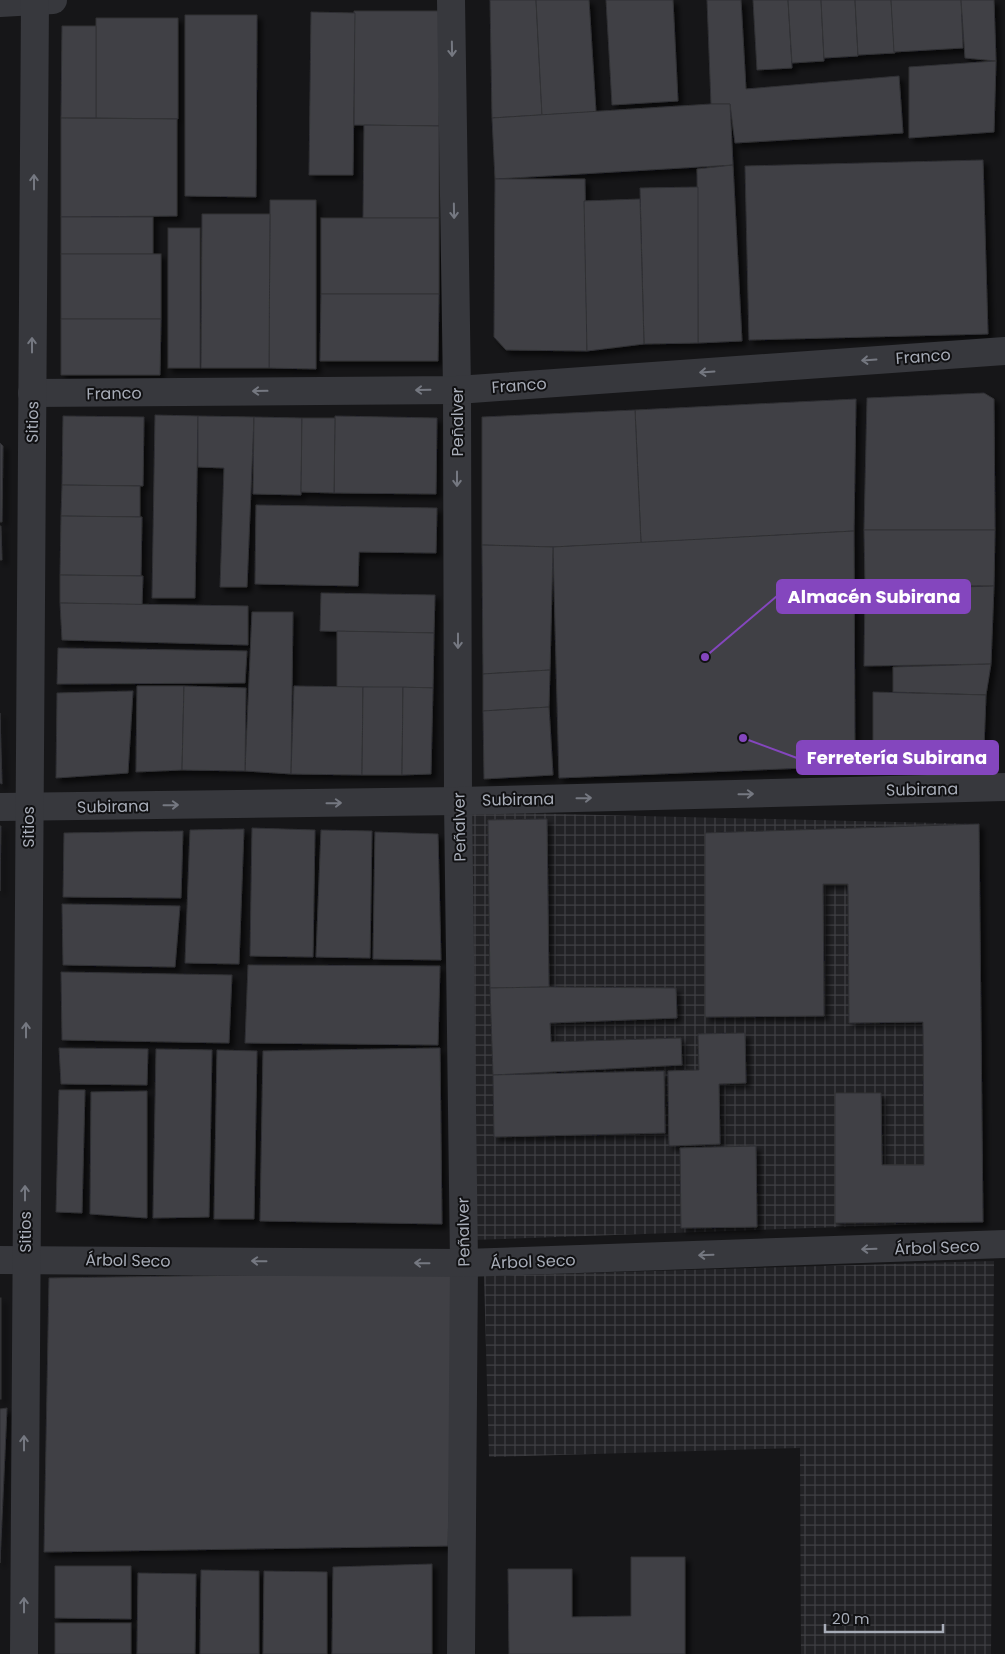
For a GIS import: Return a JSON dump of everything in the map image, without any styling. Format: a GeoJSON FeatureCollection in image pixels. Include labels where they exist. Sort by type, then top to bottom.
{"type":"FeatureCollection","features":[{"type":"Feature","properties":{"kind":"street"},"geometry":{"type":"LineString","coordinates":[[0,3],[41,0]]}},
{"type":"Feature","properties":{"kind":"street","name":"Sitios"},"geometry":{"type":"LineString","coordinates":[[24,1654],[12,1260],[28,807],[32,394],[41,0]]}},
{"type":"Feature","properties":{"kind":"street","name":"Peñalver"},"geometry":{"type":"LineString","coordinates":[[451,0],[457,390],[458,801],[464,1263],[461,1654]]}},
{"type":"Feature","properties":{"kind":"street","name":"Franco"},"geometry":{"type":"LineString","coordinates":[[32,394],[457,390],[1005,351]]}},
{"type":"Feature","properties":{"kind":"street","name":"Subirana"},"geometry":{"type":"LineString","coordinates":[[0,807],[458,801],[1005,787]]}},
{"type":"Feature","properties":{"kind":"street","name":"Árbol Seco"},"geometry":{"type":"LineString","coordinates":[[12,1260],[464,1263],[1005,1244]]}},
{"type":"Feature","properties":{"kind":"shaded area"},"geometry":{"type":"Polygon","coordinates":[[[472,812],[979,824],[983,1222],[473,1240],[472,812]]]}},
{"type":"Feature","properties":{"kind":"shaded area"},"geometry":{"type":"Polygon","coordinates":[[[994,1261],[991,1654],[801,1654],[800,1448],[489,1457],[484,1276],[994,1261]]]}},
{"type":"Feature","properties":{"kind":"building"},"geometry":{"type":"Polygon","coordinates":[[[490,0],[536,0],[542,115],[492,118],[490,0]]]}},
{"type":"Feature","properties":{"kind":"building"},"geometry":{"type":"Polygon","coordinates":[[[536,0],[589,0],[596,112],[542,115],[536,0]]]}},
{"type":"Feature","properties":{"kind":"building"},"geometry":{"type":"Polygon","coordinates":[[[606,0],[673,0],[678,101],[612,105],[606,0]]]}},
{"type":"Feature","properties":{"kind":"building"},"geometry":{"type":"Polygon","coordinates":[[[707,0],[741,0],[746,89],[899,76],[903,133],[735,143],[730,104],[711,104],[707,0]]]}},
{"type":"Feature","properties":{"kind":"building"},"geometry":{"type":"Polygon","coordinates":[[[753,0],[788,0],[792,68],[757,70],[753,0]]]}},
{"type":"Feature","properties":{"kind":"building"},"geometry":{"type":"Polygon","coordinates":[[[788,0],[821,0],[824,61],[792,63],[788,0]]]}},
{"type":"Feature","properties":{"kind":"building"},"geometry":{"type":"Polygon","coordinates":[[[821,0],[855,0],[858,56],[824,58],[821,0]]]}},
{"type":"Feature","properties":{"kind":"building"},"geometry":{"type":"Polygon","coordinates":[[[855,0],[891,0],[895,53],[858,55],[855,0]]]}},
{"type":"Feature","properties":{"kind":"building"},"geometry":{"type":"Polygon","coordinates":[[[891,0],[961,0],[963,48],[894,52],[891,0]]]}},
{"type":"Feature","properties":{"kind":"building"},"geometry":{"type":"Polygon","coordinates":[[[961,0],[994,0],[996,61],[965,58],[961,0]]]}},
{"type":"Feature","properties":{"kind":"building"},"geometry":{"type":"Polygon","coordinates":[[[354,11],[440,11],[439,126],[354,125],[354,11]]]}},
{"type":"Feature","properties":{"kind":"building"},"geometry":{"type":"Polygon","coordinates":[[[311,12],[355,13],[353,175],[309,175],[311,12]]]}},
{"type":"Feature","properties":{"kind":"building"},"geometry":{"type":"Polygon","coordinates":[[[185,15],[257,15],[256,197],[185,196],[185,15]]]}},
{"type":"Feature","properties":{"kind":"building"},"geometry":{"type":"Polygon","coordinates":[[[96,18],[178,18],[178,119],[96,118],[96,18]]]}},
{"type":"Feature","properties":{"kind":"building"},"geometry":{"type":"Polygon","coordinates":[[[62,26],[96,26],[96,118],[61,118],[62,26]]]}},
{"type":"Feature","properties":{"kind":"building"},"geometry":{"type":"Polygon","coordinates":[[[996,61],[994,132],[909,138],[909,67],[996,61]]]}},
{"type":"Feature","properties":{"kind":"building"},"geometry":{"type":"Polygon","coordinates":[[[730,104],[733,165],[495,179],[492,118],[730,104]]]}},
{"type":"Feature","properties":{"kind":"building"},"geometry":{"type":"Polygon","coordinates":[[[61,118],[177,119],[177,216],[61,217],[61,118]]]}},
{"type":"Feature","properties":{"kind":"building"},"geometry":{"type":"Polygon","coordinates":[[[364,125],[439,126],[439,218],[363,218],[364,125]]]}},
{"type":"Feature","properties":{"kind":"building"},"geometry":{"type":"Polygon","coordinates":[[[983,160],[988,334],[749,340],[745,166],[983,160]]]}},
{"type":"Feature","properties":{"kind":"building"},"geometry":{"type":"Polygon","coordinates":[[[733,165],[742,341],[698,343],[697,169],[733,165]]]}},
{"type":"Feature","properties":{"kind":"building"},"geometry":{"type":"Polygon","coordinates":[[[495,179],[585,179],[587,351],[506,350],[494,337],[495,179]]]}},
{"type":"Feature","properties":{"kind":"building"},"geometry":{"type":"Polygon","coordinates":[[[698,187],[698,343],[644,344],[640,188],[698,187]]]}},
{"type":"Feature","properties":{"kind":"building"},"geometry":{"type":"Polygon","coordinates":[[[640,199],[644,344],[587,351],[584,201],[640,199]]]}},
{"type":"Feature","properties":{"kind":"building"},"geometry":{"type":"Polygon","coordinates":[[[270,200],[316,200],[316,369],[269,368],[270,200]]]}},
{"type":"Feature","properties":{"kind":"building"},"geometry":{"type":"Polygon","coordinates":[[[202,214],[270,214],[269,368],[201,368],[202,214]]]}},
{"type":"Feature","properties":{"kind":"building"},"geometry":{"type":"Polygon","coordinates":[[[61,217],[153,217],[153,254],[61,254],[61,217]]]}},
{"type":"Feature","properties":{"kind":"building"},"geometry":{"type":"Polygon","coordinates":[[[321,218],[439,218],[439,294],[321,294],[321,218]]]}},
{"type":"Feature","properties":{"kind":"building"},"geometry":{"type":"Polygon","coordinates":[[[168,228],[200,228],[200,368],[168,368],[168,228]]]}},
{"type":"Feature","properties":{"kind":"building"},"geometry":{"type":"Polygon","coordinates":[[[61,254],[161,254],[161,319],[61,319],[61,254]]]}},
{"type":"Feature","properties":{"kind":"building"},"geometry":{"type":"Polygon","coordinates":[[[321,294],[439,294],[438,361],[320,361],[321,294]]]}},
{"type":"Feature","properties":{"kind":"building"},"geometry":{"type":"Polygon","coordinates":[[[61,319],[161,319],[160,375],[61,375],[61,319]]]}},
{"type":"Feature","properties":{"kind":"building"},"geometry":{"type":"Polygon","coordinates":[[[984,393],[994,399],[995,530],[864,530],[867,398],[984,393]]]}},
{"type":"Feature","properties":{"kind":"building"},"geometry":{"type":"Polygon","coordinates":[[[856,399],[854,531],[641,543],[635,410],[856,399]]]}},
{"type":"Feature","properties":{"kind":"building"},"geometry":{"type":"Polygon","coordinates":[[[635,410],[641,543],[553,547],[482,545],[482,417],[635,410]]]}},
{"type":"Feature","properties":{"kind":"building"},"geometry":{"type":"Polygon","coordinates":[[[155,415],[198,416],[195,598],[152,598],[155,415]]]}},
{"type":"Feature","properties":{"kind":"building"},"geometry":{"type":"Polygon","coordinates":[[[63,416],[144,417],[143,486],[62,485],[63,416]]]}},
{"type":"Feature","properties":{"kind":"building"},"geometry":{"type":"Polygon","coordinates":[[[198,416],[254,417],[247,587],[220,587],[224,468],[198,467],[198,416]]]}},
{"type":"Feature","properties":{"kind":"building"},"geometry":{"type":"Polygon","coordinates":[[[335,416],[437,418],[436,494],[334,493],[335,416]]]}},
{"type":"Feature","properties":{"kind":"building"},"geometry":{"type":"Polygon","coordinates":[[[254,417],[302,418],[301,495],[253,494],[254,417]]]}},
{"type":"Feature","properties":{"kind":"building"},"geometry":{"type":"Polygon","coordinates":[[[302,418],[335,418],[334,493],[301,492],[302,418]]]}},
{"type":"Feature","properties":{"kind":"building"},"geometry":{"type":"Polygon","coordinates":[[[0,443],[3,446],[2,522],[0,522],[0,443]]]}},
{"type":"Feature","properties":{"kind":"building"},"geometry":{"type":"Polygon","coordinates":[[[62,485],[140,486],[140,517],[61,516],[62,485]]]}},
{"type":"Feature","properties":{"kind":"building"},"geometry":{"type":"Polygon","coordinates":[[[256,505],[437,508],[436,553],[359,552],[358,586],[255,584],[256,505]]]}},
{"type":"Feature","properties":{"kind":"building"},"geometry":{"type":"Polygon","coordinates":[[[61,516],[142,517],[141,576],[60,575],[61,516]]]}},
{"type":"Feature","properties":{"kind":"building"},"geometry":{"type":"Polygon","coordinates":[[[1,526],[2,560],[0,560],[1,526]]]}},
{"type":"Feature","properties":{"kind":"building"},"geometry":{"type":"Polygon","coordinates":[[[864,530],[995,530],[994,586],[865,585],[864,530]]]}},
{"type":"Feature","properties":{"kind":"building"},"geometry":{"type":"Polygon","coordinates":[[[854,531],[855,766],[559,778],[553,547],[854,531]]]}},
{"type":"Feature","properties":{"kind":"building"},"geometry":{"type":"Polygon","coordinates":[[[482,545],[553,547],[550,670],[483,674],[482,545]]]}},
{"type":"Feature","properties":{"kind":"building"},"geometry":{"type":"Polygon","coordinates":[[[60,575],[143,576],[142,605],[60,603],[60,575]]]}},
{"type":"Feature","properties":{"kind":"building"},"geometry":{"type":"Polygon","coordinates":[[[994,586],[991,664],[864,666],[865,590],[994,586]]]}},
{"type":"Feature","properties":{"kind":"building"},"geometry":{"type":"Polygon","coordinates":[[[321,593],[435,595],[434,633],[320,631],[321,593]]]}},
{"type":"Feature","properties":{"kind":"building"},"geometry":{"type":"Polygon","coordinates":[[[60,603],[248,606],[248,645],[62,640],[60,603]]]}},
{"type":"Feature","properties":{"kind":"building"},"geometry":{"type":"Polygon","coordinates":[[[252,612],[293,612],[291,774],[245,771],[252,612]]]}},
{"type":"Feature","properties":{"kind":"building"},"geometry":{"type":"Polygon","coordinates":[[[337,631],[434,633],[433,688],[337,687],[337,631]]]}},
{"type":"Feature","properties":{"kind":"building"},"geometry":{"type":"Polygon","coordinates":[[[58,648],[247,651],[245,683],[57,684],[58,648]]]}},
{"type":"Feature","properties":{"kind":"building"},"geometry":{"type":"Polygon","coordinates":[[[991,664],[986,695],[893,692],[893,667],[991,664]]]}},
{"type":"Feature","properties":{"kind":"building"},"geometry":{"type":"Polygon","coordinates":[[[550,670],[549,707],[483,711],[483,674],[550,670]]]}},
{"type":"Feature","properties":{"kind":"building"},"geometry":{"type":"Polygon","coordinates":[[[137,686],[184,686],[182,770],[136,772],[137,686]]]}},
{"type":"Feature","properties":{"kind":"building"},"geometry":{"type":"Polygon","coordinates":[[[184,686],[246,688],[245,771],[182,770],[184,686]]]}},
{"type":"Feature","properties":{"kind":"building"},"geometry":{"type":"Polygon","coordinates":[[[294,686],[363,687],[362,775],[291,774],[294,686]]]}},
{"type":"Feature","properties":{"kind":"building"},"geometry":{"type":"Polygon","coordinates":[[[363,687],[403,687],[402,775],[362,775],[363,687]]]}},
{"type":"Feature","properties":{"kind":"building"},"geometry":{"type":"Polygon","coordinates":[[[403,687],[433,688],[431,774],[402,775],[403,687]]]}},
{"type":"Feature","properties":{"kind":"building"},"geometry":{"type":"Polygon","coordinates":[[[133,691],[128,773],[56,778],[57,693],[133,691]]]}},
{"type":"Feature","properties":{"kind":"building"},"geometry":{"type":"Polygon","coordinates":[[[873,692],[986,695],[984,748],[972,760],[873,761],[873,692]]]}},
{"type":"Feature","properties":{"kind":"building"},"geometry":{"type":"Polygon","coordinates":[[[549,707],[553,775],[484,779],[483,711],[549,707]]]}},
{"type":"Feature","properties":{"kind":"building"},"geometry":{"type":"Polygon","coordinates":[[[0,713],[2,784],[0,783],[0,713]]]}},
{"type":"Feature","properties":{"kind":"building"},"geometry":{"type":"Polygon","coordinates":[[[547,819],[549,987],[490,988],[488,820],[547,819]]]}},
{"type":"Feature","properties":{"kind":"building"},"geometry":{"type":"Polygon","coordinates":[[[979,824],[983,1222],[835,1223],[835,1093],[881,1093],[882,1165],[924,1165],[923,1022],[849,1023],[848,884],[823,884],[824,1016],[705,1017],[705,833],[979,824]]]}},
{"type":"Feature","properties":{"kind":"building"},"geometry":{"type":"Polygon","coordinates":[[[0,826],[1,826],[0,891],[0,826]]]}},
{"type":"Feature","properties":{"kind":"building"},"geometry":{"type":"Polygon","coordinates":[[[252,828],[315,830],[313,957],[250,956],[252,828]]]}},
{"type":"Feature","properties":{"kind":"building"},"geometry":{"type":"Polygon","coordinates":[[[244,829],[239,964],[185,963],[190,830],[244,829]]]}},
{"type":"Feature","properties":{"kind":"building"},"geometry":{"type":"Polygon","coordinates":[[[321,830],[372,831],[370,958],[316,957],[321,830]]]}},
{"type":"Feature","properties":{"kind":"building"},"geometry":{"type":"Polygon","coordinates":[[[183,831],[181,898],[63,897],[64,833],[183,831]]]}},
{"type":"Feature","properties":{"kind":"building"},"geometry":{"type":"Polygon","coordinates":[[[375,832],[438,834],[441,960],[373,959],[375,832]]]}},
{"type":"Feature","properties":{"kind":"building"},"geometry":{"type":"Polygon","coordinates":[[[62,904],[180,906],[175,967],[63,965],[62,904]]]}},
{"type":"Feature","properties":{"kind":"building"},"geometry":{"type":"Polygon","coordinates":[[[248,965],[440,966],[438,1045],[245,1043],[248,965]]]}},
{"type":"Feature","properties":{"kind":"building"},"geometry":{"type":"Polygon","coordinates":[[[61,972],[232,975],[229,1043],[62,1040],[61,972]]]}},
{"type":"Feature","properties":{"kind":"building"},"geometry":{"type":"Polygon","coordinates":[[[490,988],[676,988],[677,1018],[550,1023],[551,1042],[681,1038],[682,1065],[493,1075],[490,988]]]}},
{"type":"Feature","properties":{"kind":"building"},"geometry":{"type":"Polygon","coordinates":[[[745,1033],[746,1083],[719,1084],[720,1144],[669,1146],[668,1071],[699,1070],[698,1034],[745,1033]]]}},
{"type":"Feature","properties":{"kind":"building"},"geometry":{"type":"Polygon","coordinates":[[[59,1048],[148,1049],[147,1085],[61,1084],[59,1048]]]}},
{"type":"Feature","properties":{"kind":"building"},"geometry":{"type":"Polygon","coordinates":[[[440,1048],[442,1224],[260,1221],[263,1051],[440,1048]]]}},
{"type":"Feature","properties":{"kind":"building"},"geometry":{"type":"Polygon","coordinates":[[[156,1049],[212,1050],[209,1217],[153,1218],[156,1049]]]}},
{"type":"Feature","properties":{"kind":"building"},"geometry":{"type":"Polygon","coordinates":[[[217,1050],[257,1051],[254,1219],[214,1219],[217,1050]]]}},
{"type":"Feature","properties":{"kind":"building"},"geometry":{"type":"Polygon","coordinates":[[[664,1071],[665,1133],[494,1137],[493,1075],[664,1071]]]}},
{"type":"Feature","properties":{"kind":"building"},"geometry":{"type":"Polygon","coordinates":[[[59,1090],[85,1090],[82,1213],[56,1212],[59,1090]]]}},
{"type":"Feature","properties":{"kind":"building"},"geometry":{"type":"Polygon","coordinates":[[[147,1091],[147,1218],[90,1214],[91,1092],[147,1091]]]}},
{"type":"Feature","properties":{"kind":"building"},"geometry":{"type":"Polygon","coordinates":[[[756,1146],[757,1227],[681,1228],[680,1148],[756,1146]]]}},
{"type":"Feature","properties":{"kind":"building"},"geometry":{"type":"Polygon","coordinates":[[[455,1272],[448,1546],[44,1552],[49,1278],[455,1272]]]}},
{"type":"Feature","properties":{"kind":"building"},"geometry":{"type":"Polygon","coordinates":[[[1,1298],[1,1399],[0,1399],[1,1298]]]}},
{"type":"Feature","properties":{"kind":"building"},"geometry":{"type":"Polygon","coordinates":[[[7,1408],[0,1563],[0,1409],[7,1408]]]}},
{"type":"Feature","properties":{"kind":"building"},"geometry":{"type":"Polygon","coordinates":[[[631,1557],[685,1557],[685,1654],[509,1654],[508,1569],[572,1569],[572,1617],[631,1616],[631,1557]]]}},
{"type":"Feature","properties":{"kind":"building"},"geometry":{"type":"Polygon","coordinates":[[[432,1564],[432,1654],[332,1654],[333,1567],[432,1564]]]}},
{"type":"Feature","properties":{"kind":"building"},"geometry":{"type":"Polygon","coordinates":[[[55,1566],[131,1566],[131,1619],[55,1618],[55,1566]]]}},
{"type":"Feature","properties":{"kind":"building"},"geometry":{"type":"Polygon","coordinates":[[[201,1570],[259,1571],[259,1654],[200,1654],[201,1570]]]}},
{"type":"Feature","properties":{"kind":"building"},"geometry":{"type":"Polygon","coordinates":[[[264,1571],[327,1572],[327,1654],[263,1654],[264,1571]]]}},
{"type":"Feature","properties":{"kind":"building"},"geometry":{"type":"Polygon","coordinates":[[[138,1573],[196,1574],[195,1654],[137,1654],[138,1573]]]}},
{"type":"Feature","properties":{"kind":"building"},"geometry":{"type":"Polygon","coordinates":[[[55,1623],[131,1623],[131,1654],[55,1654],[55,1623]]]}},
{"type":"Feature","properties":{"kind":"place","name":"Almacén Subirana"},"geometry":{"type":"Point","coordinates":[705,657]}},
{"type":"Feature","properties":{"kind":"place","name":"Ferretería Subirana"},"geometry":{"type":"Point","coordinates":[743,738]}}]}
